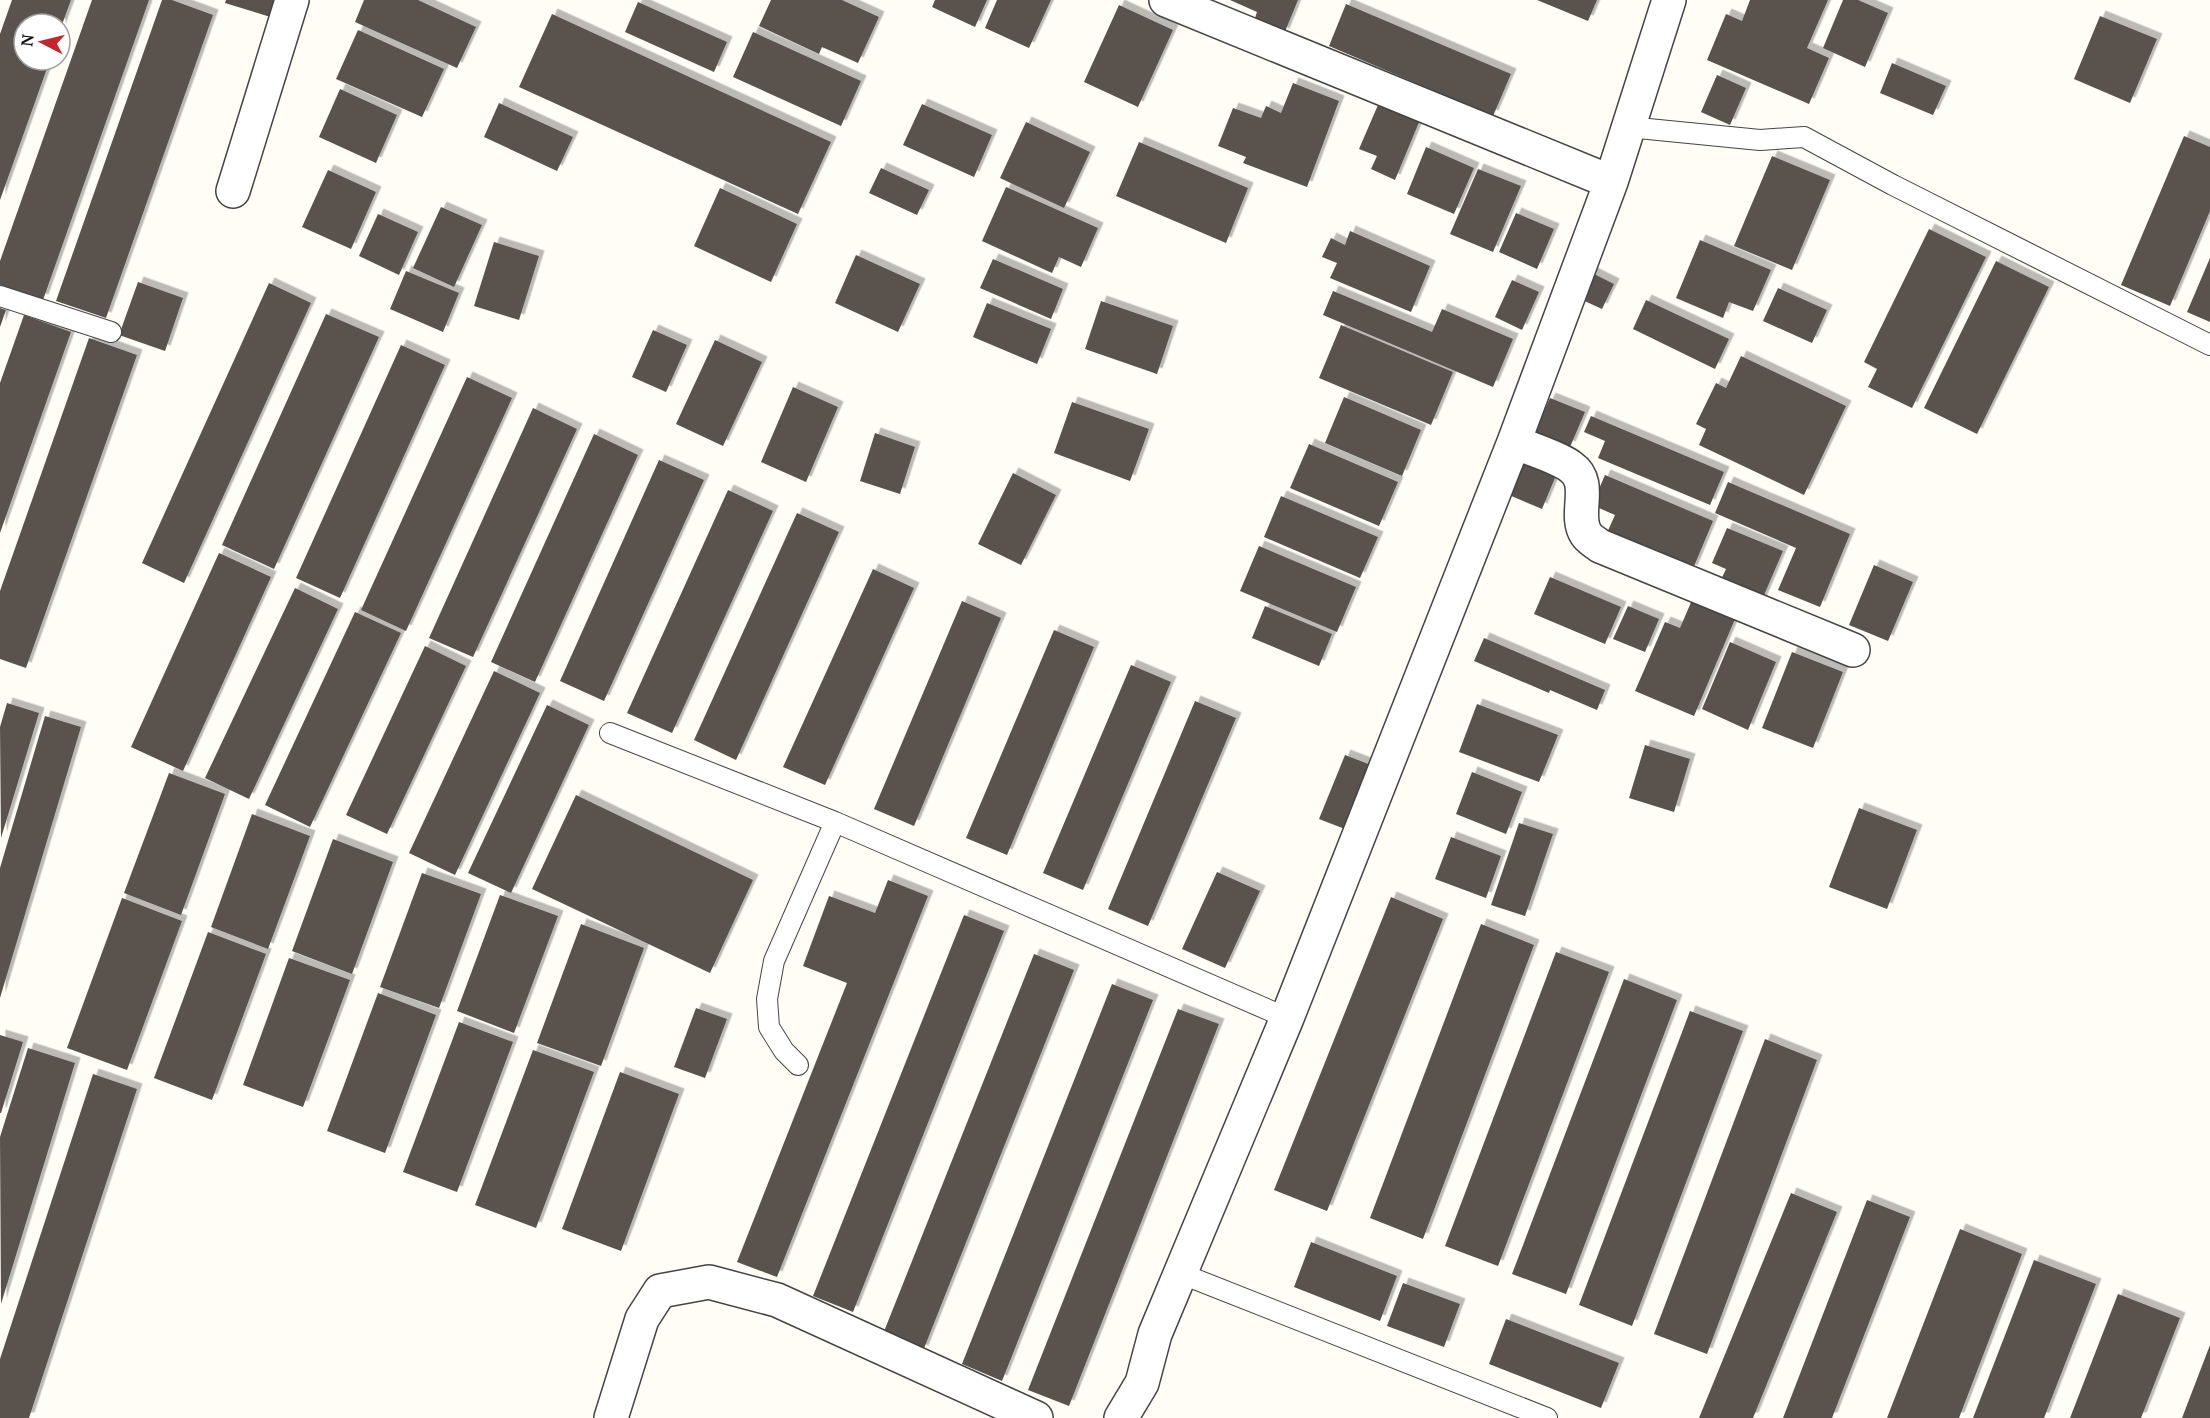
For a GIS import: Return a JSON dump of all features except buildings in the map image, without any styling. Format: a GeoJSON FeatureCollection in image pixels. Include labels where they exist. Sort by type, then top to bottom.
{"type":"FeatureCollection","features":[{"type":"Feature","properties":{"kind":"street"},"geometry":{"type":"LineString","coordinates":[[233,190],[292,0]]}},
{"type":"Feature","properties":{"kind":"street"},"geometry":{"type":"LineString","coordinates":[[1166,0],[1611,182]]}},
{"type":"Feature","properties":{"kind":"street"},"geometry":{"type":"LineString","coordinates":[[1121,1418],[1142,1383],[1155,1334],[1287,1018],[1514,442],[1611,182],[1670,0]]}},
{"type":"Feature","properties":{"kind":"street"},"geometry":{"type":"LineString","coordinates":[[1514,442],[1572,467],[1582,485],[1582,523],[1585,533],[1600,546],[1853,650]]}},
{"type":"Feature","properties":{"kind":"street"},"geometry":{"type":"LineString","coordinates":[[611,1418],[642,1319],[660,1291],[709,1282],[777,1300],[1036,1418]]}},
{"type":"Feature","properties":{"kind":"lane"},"geometry":{"type":"LineString","coordinates":[[1628,127],[1760,140],[1804,137],[1904,191],[2210,345]]}},
{"type":"Feature","properties":{"kind":"lane"},"geometry":{"type":"LineString","coordinates":[[0,296],[111,332]]}},
{"type":"Feature","properties":{"kind":"lane"},"geometry":{"type":"LineString","coordinates":[[610,733],[835,822],[1287,1018]]}},
{"type":"Feature","properties":{"kind":"lane"},"geometry":{"type":"LineString","coordinates":[[798,1065],[784,1052],[769,1027],[767,999],[774,961],[835,822]]}},
{"type":"Feature","properties":{"kind":"lane"},"geometry":{"type":"LineString","coordinates":[[1182,1274],[1547,1418]]}}]}
